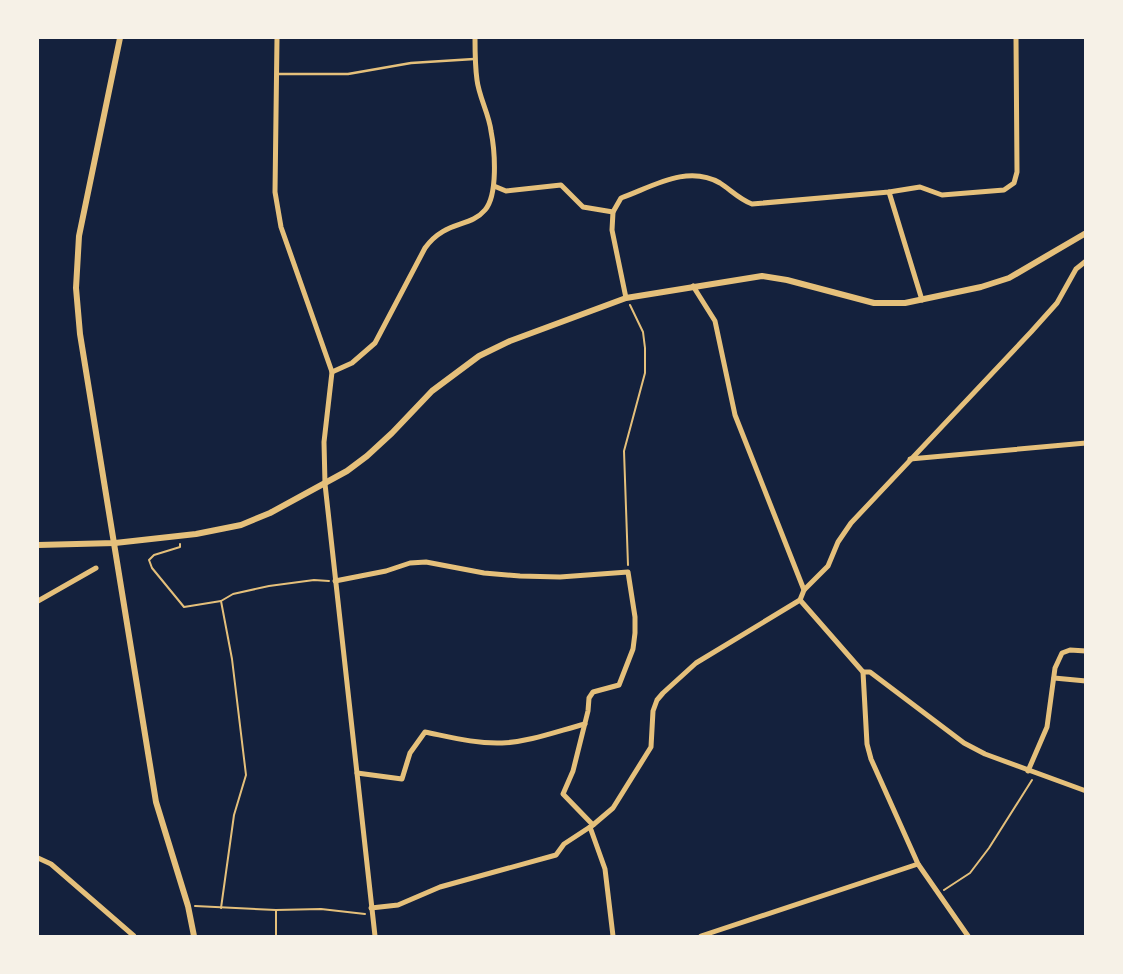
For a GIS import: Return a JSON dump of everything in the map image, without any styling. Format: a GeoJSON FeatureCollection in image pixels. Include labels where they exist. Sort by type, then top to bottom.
{"type":"FeatureCollection","features":[{"type":"Feature","properties":{"kind":"street"},"geometry":{"type":"LineString","coordinates":[[120,38],[79,236],[76,288],[80,334],[156,802],[188,906],[194,936]]}},
{"type":"Feature","properties":{"kind":"street"},"geometry":{"type":"LineString","coordinates":[[277,38],[275,192],[281,226],[332,372],[324,442],[325,484],[375,936]]}},
{"type":"Feature","properties":{"kind":"street"},"geometry":{"type":"LineString","coordinates":[[332,372],[352,363],[375,343],[425,248],[434,236],[445,228],[480,215],[487,208],[494,186],[492,131],[477,81],[475,38]]}},
{"type":"Feature","properties":{"kind":"street"},"geometry":{"type":"LineString","coordinates":[[626,298],[612,230],[613,212],[621,198],[679,176],[702,175],[720,183],[739,199],[752,204],[889,192],[920,187],[942,195],[1004,190],[1014,183],[1017,172],[1016,38]]}},
{"type":"Feature","properties":{"kind":"street"},"geometry":{"type":"LineString","coordinates":[[494,186],[506,191],[560,185],[583,206],[613,212]]}},
{"type":"Feature","properties":{"kind":"street"},"geometry":{"type":"LineString","coordinates":[[889,192],[922,300]]}},
{"type":"Feature","properties":{"kind":"street"},"geometry":{"type":"LineString","coordinates":[[38,545],[115,543],[179,536],[242,525],[270,514],[325,484],[367,456],[392,434],[432,391],[479,356],[510,341],[626,298],[762,276],[787,280],[874,303],[922,300],[981,287],[1008,278],[1086,233]]}},
{"type":"Feature","properties":{"kind":"street"},"geometry":{"type":"LineString","coordinates":[[371,908],[398,905],[440,887],[556,855],[564,844],[592,826],[613,808],[651,747],[653,711],[657,700],[663,693],[696,663],[800,600],[804,590],[828,566],[838,542],[851,523],[1031,332],[1057,303],[1076,269],[1086,262]]}},
{"type":"Feature","properties":{"kind":"street"},"geometry":{"type":"LineString","coordinates":[[693,286],[715,321],[736,415],[804,590]]}},
{"type":"Feature","properties":{"kind":"street"},"geometry":{"type":"LineString","coordinates":[[910,460],[1086,443]]}},
{"type":"Feature","properties":{"kind":"street"},"geometry":{"type":"LineString","coordinates":[[335,581],[386,571],[410,563],[426,562],[484,573],[520,576],[560,577],[628,572],[635,617],[633,649],[619,685],[593,692],[589,698],[585,724],[573,771],[563,794],[592,826],[606,869],[613,936]]}},
{"type":"Feature","properties":{"kind":"street"},"geometry":{"type":"LineString","coordinates":[[38,601],[96,568]]}},
{"type":"Feature","properties":{"kind":"street"},"geometry":{"type":"LineString","coordinates":[[800,600],[863,672],[867,744],[871,759],[918,864],[968,936]]}},
{"type":"Feature","properties":{"kind":"street"},"geometry":{"type":"LineString","coordinates":[[1028,771],[1047,727],[1055,668],[1062,653],[1070,650],[1086,650]]}},
{"type":"Feature","properties":{"kind":"street"},"geometry":{"type":"LineString","coordinates":[[863,672],[870,672],[964,743],[985,754],[1028,771],[1086,791]]}},
{"type":"Feature","properties":{"kind":"street"},"geometry":{"type":"LineString","coordinates":[[1054,678],[1086,681]]}},
{"type":"Feature","properties":{"kind":"street"},"geometry":{"type":"LineString","coordinates":[[357,772],[402,779],[410,753],[424,732],[486,743],[501,743],[516,742],[585,724]]}},
{"type":"Feature","properties":{"kind":"street"},"geometry":{"type":"LineString","coordinates":[[38,858],[51,864],[134,936]]}},
{"type":"Feature","properties":{"kind":"street"},"geometry":{"type":"LineString","coordinates":[[701,936],[918,864]]}},
{"type":"Feature","properties":{"kind":"lane"},"geometry":{"type":"LineString","coordinates":[[276,74],[348,74],[411,63],[476,59]]}},
{"type":"Feature","properties":{"kind":"path"},"geometry":{"type":"LineString","coordinates":[[626,298],[643,332],[645,348],[645,373],[624,451],[628,572]]}},
{"type":"Feature","properties":{"kind":"path"},"geometry":{"type":"LineString","coordinates":[[179,536],[180,547],[154,555],[149,560],[152,568],[184,607],[221,601],[233,594],[269,586],[314,580],[335,581]]}},
{"type":"Feature","properties":{"kind":"path"},"geometry":{"type":"LineString","coordinates":[[221,601],[232,659],[246,775],[234,815],[221,908]]}},
{"type":"Feature","properties":{"kind":"path"},"geometry":{"type":"LineString","coordinates":[[938,894],[970,872],[989,848],[1036,774]]}},
{"type":"Feature","properties":{"kind":"path"},"geometry":{"type":"LineString","coordinates":[[188,906],[276,910],[321,909],[372,915]]}},
{"type":"Feature","properties":{"kind":"path"},"geometry":{"type":"LineString","coordinates":[[276,910],[276,936]]}}]}
